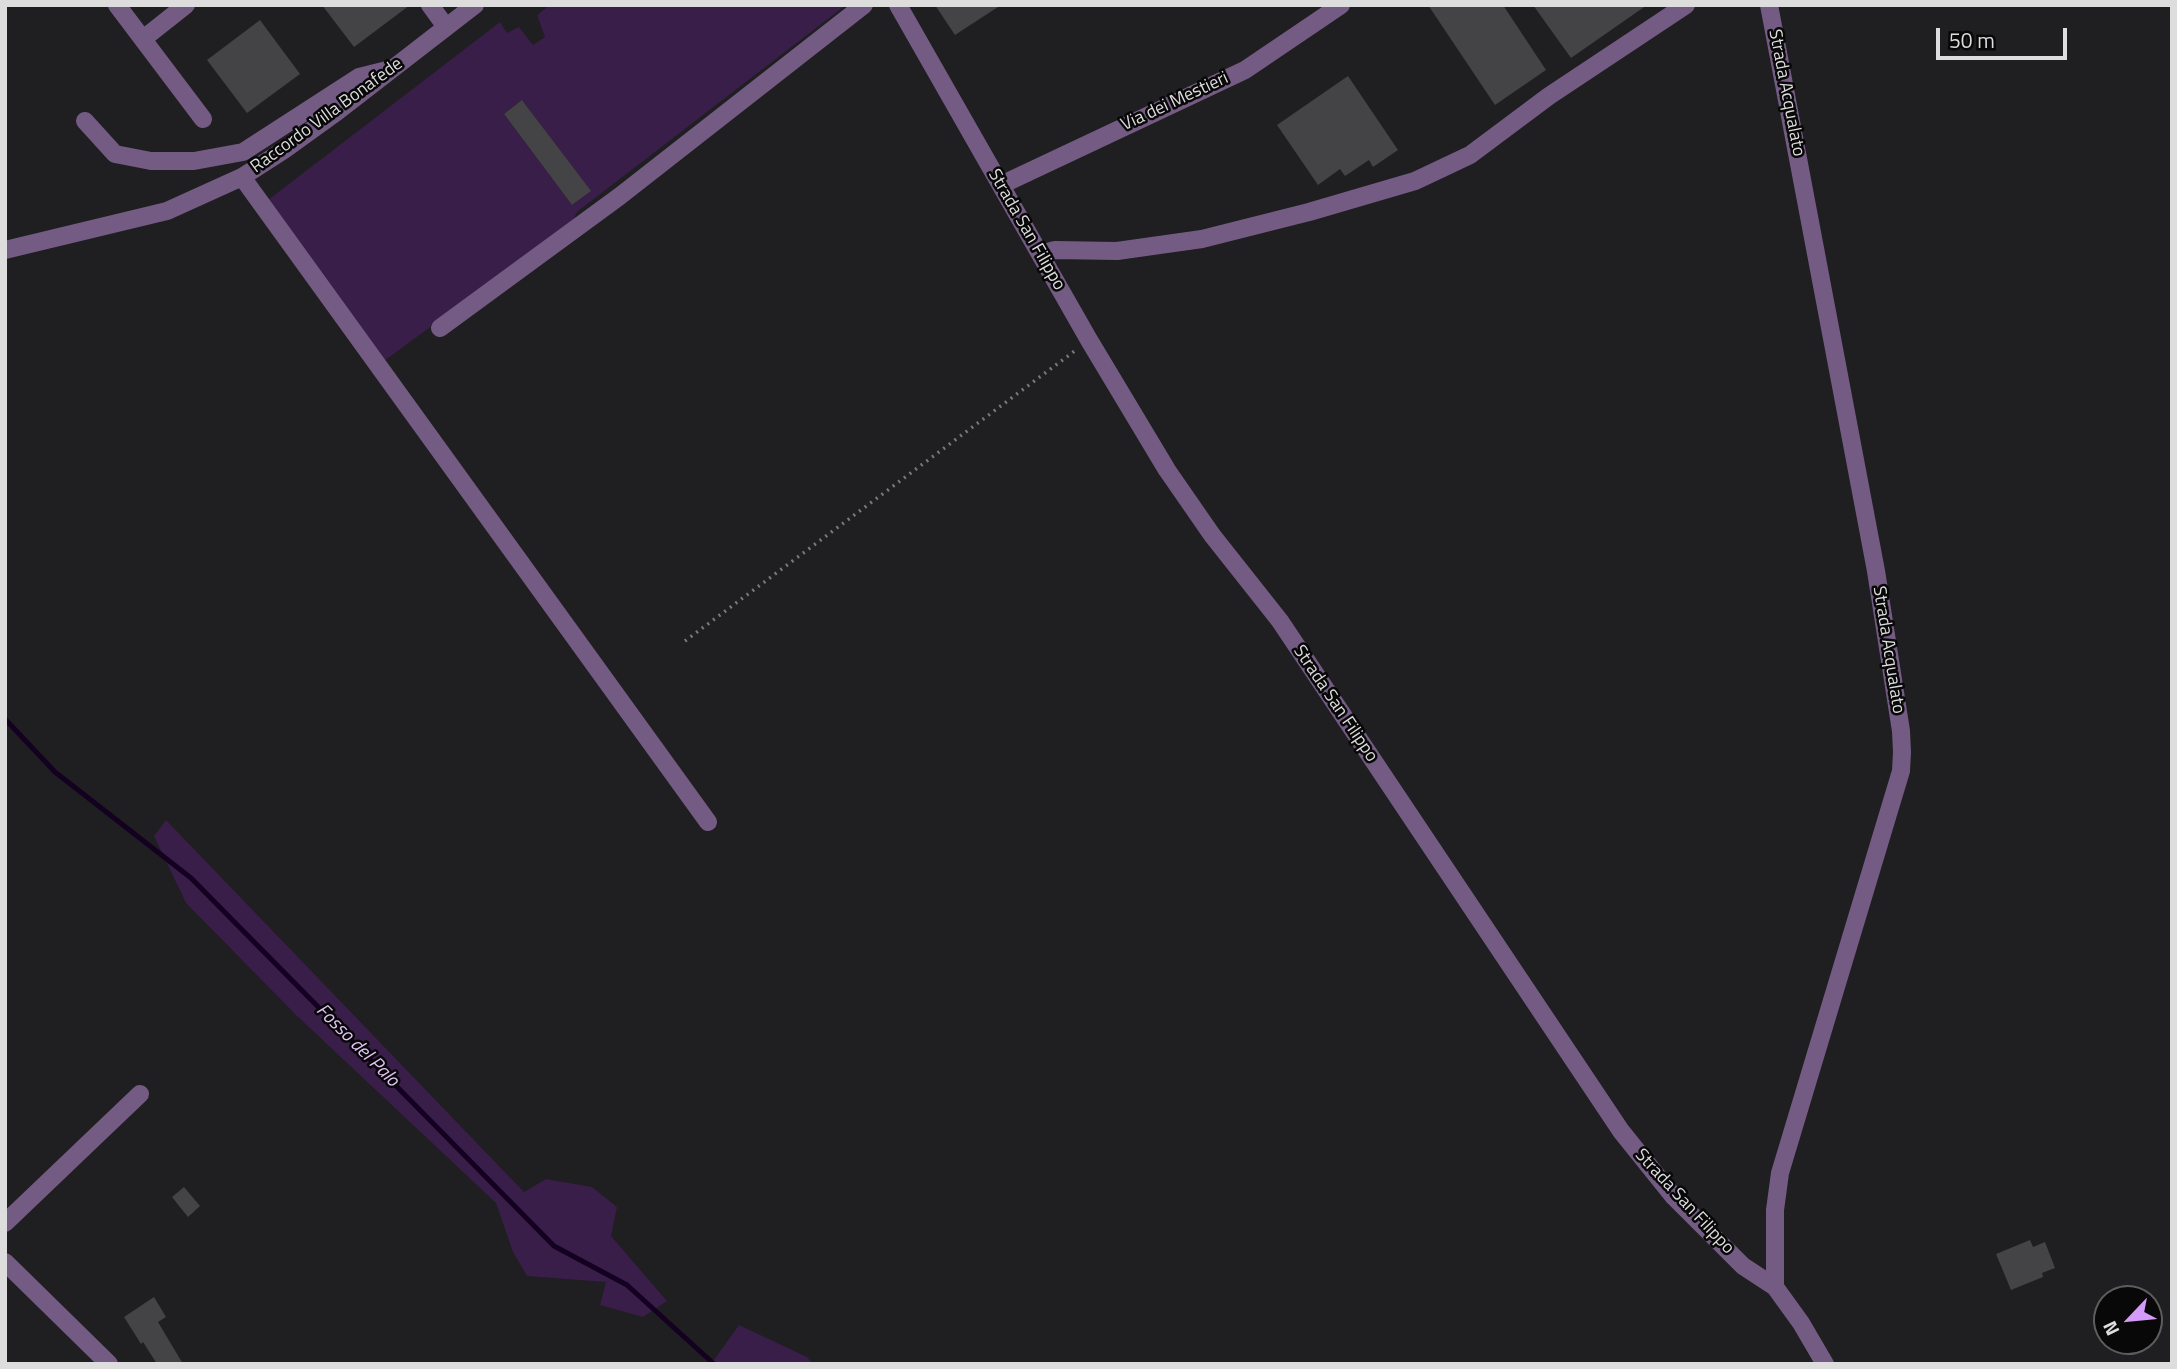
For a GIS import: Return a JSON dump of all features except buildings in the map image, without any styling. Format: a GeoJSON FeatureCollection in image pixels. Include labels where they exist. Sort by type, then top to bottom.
{"type":"FeatureCollection","features":[{"type":"Feature","properties":{"kind":"street"},"geometry":{"type":"LineString","coordinates":[[117,5],[203,119]]}},
{"type":"Feature","properties":{"kind":"street"},"geometry":{"type":"LineString","coordinates":[[143,39],[186,5]]}},
{"type":"Feature","properties":{"kind":"street"},"geometry":{"type":"LineString","coordinates":[[430,5],[446,27]]}},
{"type":"Feature","properties":{"kind":"street","name":"Raccordo Villa Bonafede"},"geometry":{"type":"LineString","coordinates":[[5,250],[167,211],[242,177],[284,150],[475,5]]}},
{"type":"Feature","properties":{"kind":"street"},"geometry":{"type":"LineString","coordinates":[[440,328],[620,196],[864,5]]}},
{"type":"Feature","properties":{"kind":"street","name":"Strada San Filippo"},"geometry":{"type":"LineString","coordinates":[[898,5],[1089,340],[1167,470],[1212,535],[1280,621],[1620,1131],[1674,1197],[1743,1266],[1775,1287],[1795,1313],[1825,1364]]}},
{"type":"Feature","properties":{"kind":"street","name":"Via dei Mestieri"},"geometry":{"type":"LineString","coordinates":[[1001,185],[1245,70],[1341,5]]}},
{"type":"Feature","properties":{"kind":"street"},"geometry":{"type":"LineString","coordinates":[[1040,254],[1055,250],[1116,251],[1202,239],[1415,181],[1469,155],[1549,96],[1686,5]]}},
{"type":"Feature","properties":{"kind":"street","name":"Strada Acqualato"},"geometry":{"type":"LineString","coordinates":[[1769,5],[1875,571],[1902,751],[1900,771],[1780,1173],[1774,1210],[1775,1287]]}},
{"type":"Feature","properties":{"kind":"street"},"geometry":{"type":"LineString","coordinates":[[85,121],[114,154],[151,161],[194,161],[243,152],[359,77],[393,68]]}},
{"type":"Feature","properties":{"kind":"street"},"geometry":{"type":"LineString","coordinates":[[242,177],[708,822]]}},
{"type":"Feature","properties":{"kind":"street"},"geometry":{"type":"LineString","coordinates":[[5,1223],[140,1094]]}},
{"type":"Feature","properties":{"kind":"street"},"geometry":{"type":"LineString","coordinates":[[5,1262],[109,1364]]}},
{"type":"Feature","properties":{"kind":"path"},"geometry":{"type":"LineString","coordinates":[[685,642],[1089,340]]}},
{"type":"Feature","properties":{"kind":"shaded area"},"geometry":{"type":"Polygon","coordinates":[[[550,5],[846,5],[577,212],[572,223],[384,361],[268,200],[500,22],[507,33],[519,27],[533,45],[545,37],[537,15],[550,5]],[[523,101],[504,114],[572,205],[590,191],[523,101]]]}},
{"type":"Feature","properties":{"kind":"shaded area"},"geometry":{"type":"Polygon","coordinates":[[[166,820],[524,1192],[546,1179],[592,1187],[617,1207],[611,1236],[667,1301],[643,1317],[600,1305],[606,1282],[527,1276],[513,1252],[496,1203],[296,1015],[186,903],[154,836],[166,820]]]}},
{"type":"Feature","properties":{"kind":"shaded area"},"geometry":{"type":"Polygon","coordinates":[[[739,1325],[807,1357],[813,1364],[711,1364],[739,1325]]]}},
{"type":"Feature","properties":{"kind":"waterway","name":"Fosso del Palo"},"geometry":{"type":"LineString","coordinates":[[5,719],[55,772],[191,878],[554,1246],[627,1285],[714,1364]]}}]}
